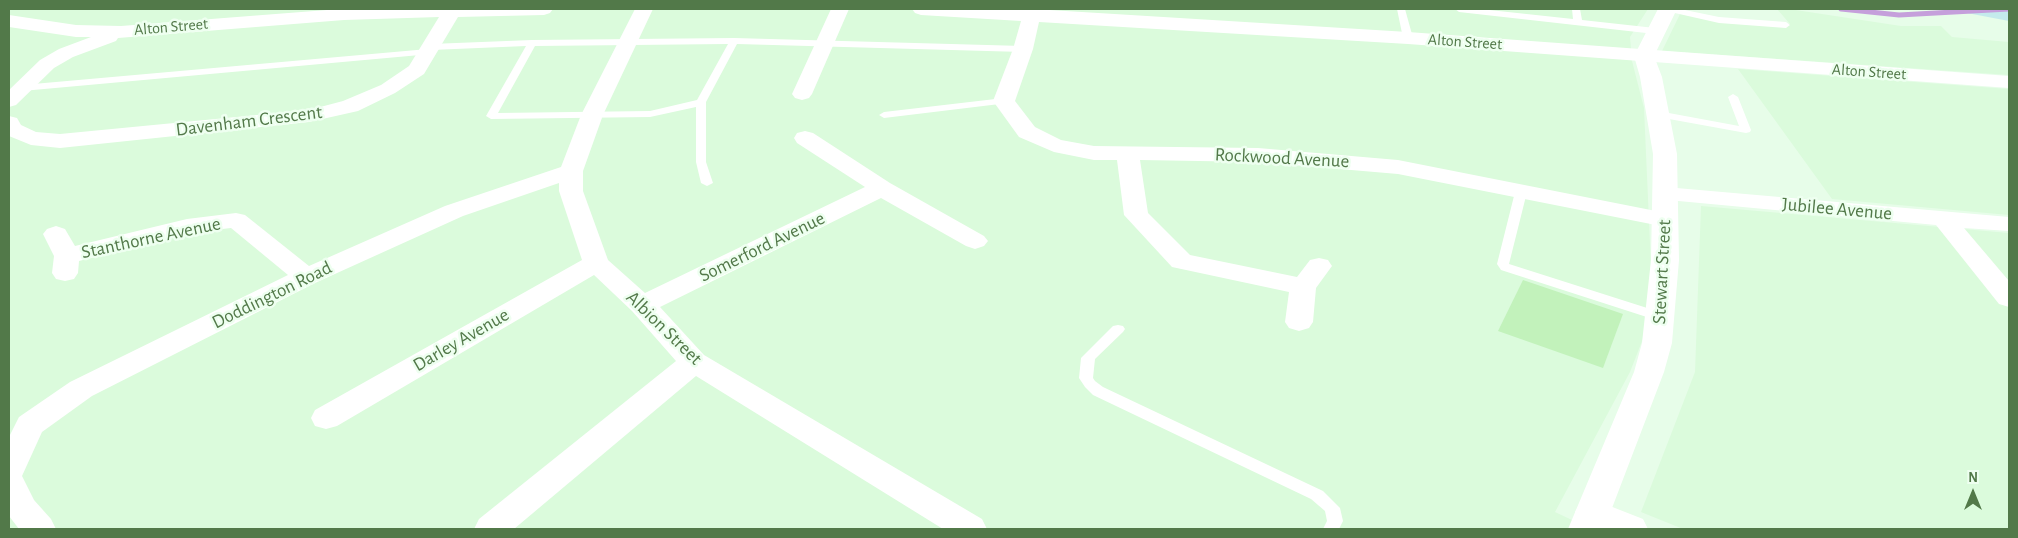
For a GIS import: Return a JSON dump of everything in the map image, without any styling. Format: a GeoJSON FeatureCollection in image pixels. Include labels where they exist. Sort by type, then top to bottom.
{"type":"FeatureCollection","features":[{"type":"Feature","properties":{"kind":"street","name":"Alton Street"},"geometry":{"type":"LineString","coordinates":[[9,20],[76,31],[121,32],[297,17],[544,9]]}},
{"type":"Feature","properties":{"kind":"street","name":"Albion Street"},"geometry":{"type":"LineString","coordinates":[[644,9],[592,114],[572,171],[571,191],[596,263],[642,305],[694,362],[970,529]]}},
{"type":"Feature","properties":{"kind":"street"},"geometry":{"type":"LineString","coordinates":[[802,94],[840,9]]}},
{"type":"Feature","properties":{"kind":"street","name":"Alton Street"},"geometry":{"type":"LineString","coordinates":[[921,9],[1032,14],[1408,38],[2009,82]]}},
{"type":"Feature","properties":{"kind":"street","name":"Davenham Crescent"},"geometry":{"type":"LineString","coordinates":[[9,123],[11,129],[31,138],[60,141],[309,116],[350,106],[388,89],[417,70],[452,11]]}},
{"type":"Feature","properties":{"kind":"street"},"geometry":{"type":"LineString","coordinates":[[1004,101],[1023,49],[1032,14]]}},
{"type":"Feature","properties":{"kind":"street"},"geometry":{"type":"LineString","coordinates":[[1644,56],[1664,16]]}},
{"type":"Feature","properties":{"kind":"street"},"geometry":{"type":"LineString","coordinates":[[16,95],[47,64],[66,53],[121,32]]}},
{"type":"Feature","properties":{"kind":"street","name":"Stewart Street"},"geometry":{"type":"LineString","coordinates":[[1589,521],[1650,372],[1661,317],[1666,207],[1665,154],[1652,76],[1644,56]]}},
{"type":"Feature","properties":{"kind":"street","name":"Rockwood Avenue"},"geometry":{"type":"LineString","coordinates":[[1004,101],[1027,132],[1042,140],[1080,152],[1258,155],[1353,162],[1398,167],[1521,192],[1666,207]]}},
{"type":"Feature","properties":{"kind":"street"},"geometry":{"type":"LineString","coordinates":[[805,138],[882,188],[975,241]]}},
{"type":"Feature","properties":{"kind":"street"},"geometry":{"type":"LineString","coordinates":[[1128,153],[1136,214],[1181,261],[1303,287]]}},
{"type":"Feature","properties":{"kind":"street","name":"Doddington Road"},"geometry":{"type":"LineString","coordinates":[[9,470],[30,425],[81,389],[306,277],[454,211],[572,171]]}},
{"type":"Feature","properties":{"kind":"street","name":"Somerford Avenue"},"geometry":{"type":"LineString","coordinates":[[642,305],[882,188]]}},
{"type":"Feature","properties":{"kind":"street","name":"Jubilee Avenue"},"geometry":{"type":"LineString","coordinates":[[1666,207],[1943,218],[2009,224]]}},
{"type":"Feature","properties":{"kind":"street"},"geometry":{"type":"LineString","coordinates":[[1943,218],[2009,298]]}},
{"type":"Feature","properties":{"kind":"street","name":"Stanthorne Avenue"},"geometry":{"type":"LineString","coordinates":[[56,234],[66,265],[187,226],[236,220],[306,277]]}},
{"type":"Feature","properties":{"kind":"street","name":"Darley Avenue"},"geometry":{"type":"LineString","coordinates":[[326,418],[596,263]]}},
{"type":"Feature","properties":{"kind":"street"},"geometry":{"type":"LineString","coordinates":[[1299,322],[1303,287],[1319,266]]}},
{"type":"Feature","properties":{"kind":"street"},"geometry":{"type":"LineString","coordinates":[[491,529],[694,362]]}},
{"type":"Feature","properties":{"kind":"street"},"geometry":{"type":"LineString","coordinates":[[9,483],[22,509],[39,529]]}},
{"type":"Feature","properties":{"kind":"street"},"geometry":{"type":"LineString","coordinates":[[1589,521],[1631,529]]}},
{"type":"Feature","properties":{"kind":"lane"},"geometry":{"type":"LineString","coordinates":[[1401,9],[1408,38]]}},
{"type":"Feature","properties":{"kind":"lane"},"geometry":{"type":"LineString","coordinates":[[1459,9],[1578,21],[1664,16],[1786,25]]}},
{"type":"Feature","properties":{"kind":"lane"},"geometry":{"type":"LineString","coordinates":[[1576,9],[1578,21]]}},
{"type":"Feature","properties":{"kind":"lane"},"geometry":{"type":"LineString","coordinates":[[707,183],[702,162],[701,102],[734,42]]}},
{"type":"Feature","properties":{"kind":"lane"},"geometry":{"type":"LineString","coordinates":[[532,43],[492,116],[650,114],[701,102]]}},
{"type":"Feature","properties":{"kind":"lane"},"geometry":{"type":"LineString","coordinates":[[16,95],[429,49],[532,43],[825,43],[1023,49]]}},
{"type":"Feature","properties":{"kind":"lane"},"geometry":{"type":"LineString","coordinates":[[1658,114],[1746,130],[1732,97]]}},
{"type":"Feature","properties":{"kind":"lane"},"geometry":{"type":"LineString","coordinates":[[884,115],[1004,101]]}},
{"type":"Feature","properties":{"kind":"lane"},"geometry":{"type":"LineString","coordinates":[[1521,192],[1503,264],[1505,267],[1661,317]]}},
{"type":"Feature","properties":{"kind":"lane"},"geometry":{"type":"LineString","coordinates":[[1118,329],[1088,358],[1086,378],[1090,384],[1098,391],[1317,495],[1332,508],[1336,521],[1331,529]]}},
{"type":"Feature","properties":{"kind":"shaded area"},"geometry":{"type":"Polygon","coordinates":[[[9,9],[1648,9],[1630,37],[1632,61],[1644,108],[1652,289],[1651,318],[1630,372],[1555,512],[1591,529],[9,529],[9,9]]]}},
{"type":"Feature","properties":{"kind":"shaded area"},"geometry":{"type":"Polygon","coordinates":[[[1777,9],[1789,9],[1901,26],[1941,26],[1952,37],[2009,42],[2009,75],[1662,51],[1682,10],[1715,18],[1790,24],[1777,9]]]}},
{"type":"Feature","properties":{"kind":"shaded area"},"geometry":{"type":"Polygon","coordinates":[[[1964,9],[2009,9],[2009,21],[1967,13],[1964,9]]]}},
{"type":"Feature","properties":{"kind":"shaded area"},"geometry":{"type":"Polygon","coordinates":[[[1738,69],[2009,89],[2009,215],[1832,199],[1738,69]]]}},
{"type":"Feature","properties":{"kind":"shaded area"},"geometry":{"type":"Polygon","coordinates":[[[1701,206],[2009,233],[2009,529],[1683,529],[1641,512],[1695,372],[1701,206]]]}},
{"type":"Feature","properties":{"kind":"building"},"geometry":{"type":"Polygon","coordinates":[[[1523,280],[1623,314],[1603,368],[1498,331],[1523,280]]]}},
{"type":"Feature","properties":{"kind":"waterway"},"geometry":{"type":"LineString","coordinates":[[1841,9],[1899,15],[2009,9]]}}]}
